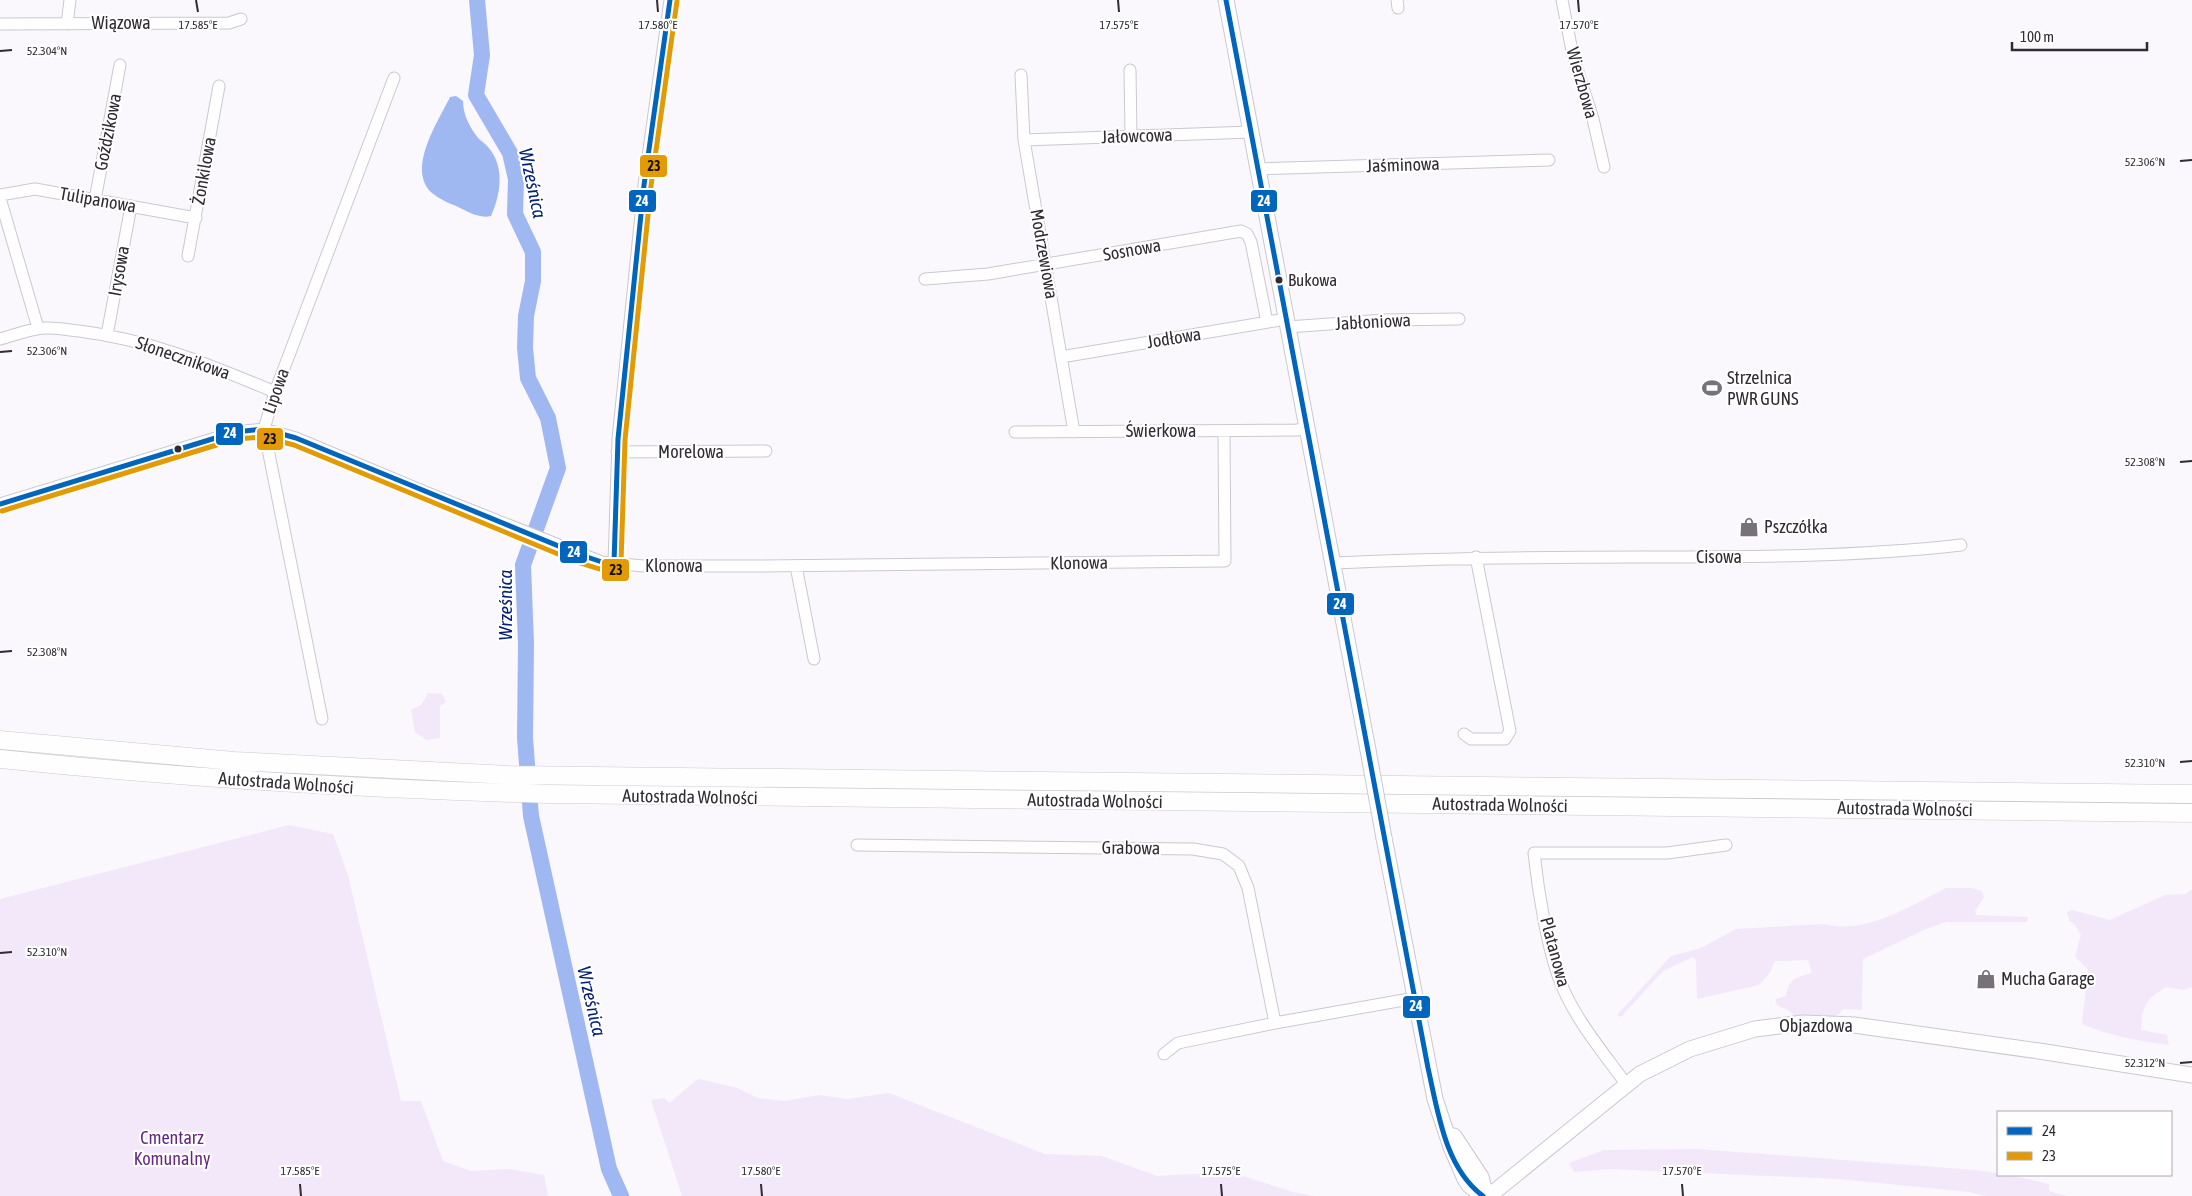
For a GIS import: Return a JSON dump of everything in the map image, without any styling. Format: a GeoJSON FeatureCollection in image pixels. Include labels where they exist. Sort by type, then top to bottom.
{"type":"FeatureCollection","features":[{"type":"Feature","properties":{"kind":"highway","name":"Autostrada Wolności"},"geometry":{"type":"LineString","coordinates":[[0,740],[234,760],[545,776],[2192,794]]}},
{"type":"Feature","properties":{"kind":"highway","name":"Autostrada Wolności"},"geometry":{"type":"LineString","coordinates":[[0,759],[205,778],[360,788],[547,794],[2192,813]]}},
{"type":"Feature","properties":{"kind":"main road"},"geometry":{"type":"LineString","coordinates":[[1226,0],[1431,1080],[1451,1147],[1465,1179],[1469,1186],[1486,1196]]}},
{"type":"Feature","properties":{"kind":"main road","name":"Objazdowa"},"geometry":{"type":"LineString","coordinates":[[1486,1196],[1626,1084],[1668,1058],[1708,1042],[1754,1029],[1803,1023],[1854,1025],[1905,1031],[2192,1075]]}},
{"type":"Feature","properties":{"kind":"street"},"geometry":{"type":"LineString","coordinates":[[67,24],[70,0]]}},
{"type":"Feature","properties":{"kind":"street"},"geometry":{"type":"LineString","coordinates":[[614,563],[617,452],[644,185],[670,0]]}},
{"type":"Feature","properties":{"kind":"street","name":"Wierzbowa"},"geometry":{"type":"LineString","coordinates":[[1562,0],[1573,56],[1593,119],[1604,167]]}},
{"type":"Feature","properties":{"kind":"street","name":"Wiązowa"},"geometry":{"type":"LineString","coordinates":[[0,24],[229,22],[241,19]]}},
{"type":"Feature","properties":{"kind":"street","name":"Goździkowa"},"geometry":{"type":"LineString","coordinates":[[95,200],[120,65]]}},
{"type":"Feature","properties":{"kind":"street"},"geometry":{"type":"LineString","coordinates":[[1130,70],[1131,136]]}},
{"type":"Feature","properties":{"kind":"street","name":"Modrzewiowa"},"geometry":{"type":"LineString","coordinates":[[1021,75],[1024,140],[1074,432]]}},
{"type":"Feature","properties":{"kind":"street","name":"Lipowa"},"geometry":{"type":"LineString","coordinates":[[322,718],[264,429],[275,392],[394,78]]}},
{"type":"Feature","properties":{"kind":"street","name":"Żonkilowa"},"geometry":{"type":"LineString","coordinates":[[188,256],[219,86]]}},
{"type":"Feature","properties":{"kind":"street","name":"Jałowcowa"},"geometry":{"type":"LineString","coordinates":[[1024,140],[1250,132]]}},
{"type":"Feature","properties":{"kind":"street","name":"Jaśminowa"},"geometry":{"type":"LineString","coordinates":[[1257,169],[1549,160]]}},
{"type":"Feature","properties":{"kind":"street","name":"Tulipanowa"},"geometry":{"type":"LineString","coordinates":[[0,197],[35,189],[196,218]]}},
{"type":"Feature","properties":{"kind":"street"},"geometry":{"type":"LineString","coordinates":[[0,197],[38,328]]}},
{"type":"Feature","properties":{"kind":"street","name":"Irysowa"},"geometry":{"type":"LineString","coordinates":[[107,335],[131,206]]}},
{"type":"Feature","properties":{"kind":"street","name":"Sosnowa"},"geometry":{"type":"LineString","coordinates":[[925,279],[988,274],[1241,231],[1247,234],[1251,242],[1267,322]]}},
{"type":"Feature","properties":{"kind":"street","name":"Jabłoniowa"},"geometry":{"type":"LineString","coordinates":[[1287,323],[1459,319]]}},
{"type":"Feature","properties":{"kind":"street","name":"Jodłowa"},"geometry":{"type":"LineString","coordinates":[[1061,357],[1267,322],[1287,323]]}},
{"type":"Feature","properties":{"kind":"street","name":"Słonecznikowa"},"geometry":{"type":"LineString","coordinates":[[0,339],[38,328],[107,335],[155,345],[195,359],[275,392]]}},
{"type":"Feature","properties":{"kind":"street","name":"Klonowa"},"geometry":{"type":"LineString","coordinates":[[0,504],[235,432],[264,429],[296,438],[521,531],[602,562],[643,566],[796,566],[1225,561],[1224,431]]}},
{"type":"Feature","properties":{"kind":"street","name":"Świerkowa"},"geometry":{"type":"LineString","coordinates":[[1015,432],[1306,429]]}},
{"type":"Feature","properties":{"kind":"street","name":"Morelowa"},"geometry":{"type":"LineString","coordinates":[[617,452],[766,451]]}},
{"type":"Feature","properties":{"kind":"street","name":"Cisowa"},"geometry":{"type":"LineString","coordinates":[[1332,563],[1476,557],[1756,557],[1898,552],[1961,545]]}},
{"type":"Feature","properties":{"kind":"street"},"geometry":{"type":"LineString","coordinates":[[1464,734],[1471,739],[1505,739],[1510,731],[1476,557]]}},
{"type":"Feature","properties":{"kind":"street"},"geometry":{"type":"LineString","coordinates":[[796,566],[814,659]]}},
{"type":"Feature","properties":{"kind":"street","name":"Grabowa"},"geometry":{"type":"LineString","coordinates":[[857,845],[1193,849],[1223,854],[1238,866],[1248,888],[1274,1023]]}},
{"type":"Feature","properties":{"kind":"street","name":"Platanowa"},"geometry":{"type":"LineString","coordinates":[[1626,1084],[1576,1012],[1560,981],[1548,936],[1534,853],[1667,853],[1726,845]]}},
{"type":"Feature","properties":{"kind":"street"},"geometry":{"type":"LineString","coordinates":[[1164,1054],[1178,1043],[1274,1023],[1415,998]]}},
{"type":"Feature","properties":{"kind":"green space"},"geometry":{"type":"Polygon","coordinates":[[[428,693],[442,694],[446,702],[440,706],[440,738],[427,740],[415,732],[411,710],[421,705],[428,693]]]}},
{"type":"Feature","properties":{"kind":"green space"},"geometry":{"type":"Polygon","coordinates":[[[0,745],[509,780],[509,788],[385,783],[0,754],[0,745]]]}},
{"type":"Feature","properties":{"kind":"green space"},"geometry":{"type":"Polygon","coordinates":[[[547,782],[1369,790],[1370,798],[547,789],[547,782]]]}},
{"type":"Feature","properties":{"kind":"green space"},"geometry":{"type":"Polygon","coordinates":[[[1383,791],[2192,800],[2192,807],[1385,798],[1383,791]]]}},
{"type":"Feature","properties":{"kind":"green space","name":"Cmentarz Komunalny"},"geometry":{"type":"Polygon","coordinates":[[[289,825],[333,834],[348,875],[401,1101],[421,1101],[443,1161],[471,1171],[509,1169],[544,1175],[548,1196],[0,1196],[0,899],[289,825]]]}},
{"type":"Feature","properties":{"kind":"green space"},"geometry":{"type":"Polygon","coordinates":[[[1946,888],[1972,888],[1982,891],[1984,897],[1975,911],[1976,915],[2028,917],[2027,922],[1946,922],[1926,929],[1863,959],[1862,1010],[1843,1009],[1837,1016],[1794,1016],[1790,1011],[1777,1005],[1775,999],[1786,996],[1791,982],[1812,973],[1808,960],[1775,961],[1769,974],[1759,985],[1697,999],[1696,960],[1693,957],[1663,971],[1621,1017],[1617,1015],[1671,956],[1701,948],[1736,929],[1824,924],[1856,926],[1887,917],[1946,888]]]}},
{"type":"Feature","properties":{"kind":"green space"},"geometry":{"type":"Polygon","coordinates":[[[2192,889],[2192,987],[2184,990],[2166,987],[2149,1000],[2142,1015],[2141,1030],[2167,1035],[2169,1045],[2103,1032],[2082,1024],[2088,969],[2075,957],[2081,935],[2075,925],[2069,920],[2067,912],[2072,910],[2110,920],[2165,895],[2186,894],[2192,889]]]}},
{"type":"Feature","properties":{"kind":"green space"},"geometry":{"type":"Polygon","coordinates":[[[700,1079],[737,1088],[758,1098],[785,1101],[819,1095],[847,1099],[889,1093],[1045,1154],[1102,1156],[1157,1176],[1230,1172],[1293,1192],[1314,1196],[682,1196],[651,1100],[664,1098],[670,1103],[695,1081],[700,1079]]]}},
{"type":"Feature","properties":{"kind":"green space"},"geometry":{"type":"Polygon","coordinates":[[[1697,1149],[1975,1170],[1997,1173],[1997,1176],[2014,1176],[2049,1184],[2049,1191],[2067,1196],[1986,1196],[1969,1192],[1839,1179],[1611,1169],[1574,1172],[1569,1163],[1604,1150],[1697,1149]]]}},
{"type":"Feature","properties":{"kind":"water"},"geometry":{"type":"Polygon","coordinates":[[[456,96],[463,101],[468,121],[479,139],[488,147],[497,163],[500,180],[499,190],[491,216],[478,215],[446,202],[432,193],[425,183],[422,171],[427,145],[450,97],[456,96]]]}},
{"type":"Feature","properties":{"kind":"waterway","name":"Wrześnica"},"geometry":{"type":"LineString","coordinates":[[477,0],[482,55],[476,95],[510,153],[516,179],[515,214],[533,252],[533,281],[526,316],[525,348],[528,378],[548,418],[558,468],[523,565],[526,644],[525,738],[531,816],[609,1169],[621,1196]]}},
{"type":"Feature","properties":{"kind":"transit line","name":"24"},"geometry":{"type":"LineString","coordinates":[[0,504],[235,432],[264,429],[296,438],[578,554],[602,562],[614,563],[618,439],[644,185],[670,0]]}},
{"type":"Feature","properties":{"kind":"transit line","name":"24"},"geometry":{"type":"LineString","coordinates":[[1226,0],[1428,1068],[1440,1120],[1452,1155],[1470,1184],[1483,1196]]}},
{"type":"Feature","properties":{"kind":"transit line","name":"23"},"geometry":{"type":"LineString","coordinates":[[2,511],[236,439],[263,437],[294,445],[591,567],[603,570],[619,569],[621,563],[625,440],[651,186],[677,1]]}},
{"type":"Feature","properties":{"kind":"place","name":"Bukowa"},"geometry":{"type":"Point","coordinates":[1279,280]}},
{"type":"Feature","properties":{"kind":"place","name":"Strzelnica PWR GUNS"},"geometry":{"type":"Point","coordinates":[1712,388]}},
{"type":"Feature","properties":{"kind":"place","name":"Pszczółka"},"geometry":{"type":"Point","coordinates":[1749,527]}},
{"type":"Feature","properties":{"kind":"place","name":"Mucha Garage"},"geometry":{"type":"Point","coordinates":[1986,979]}}]}
